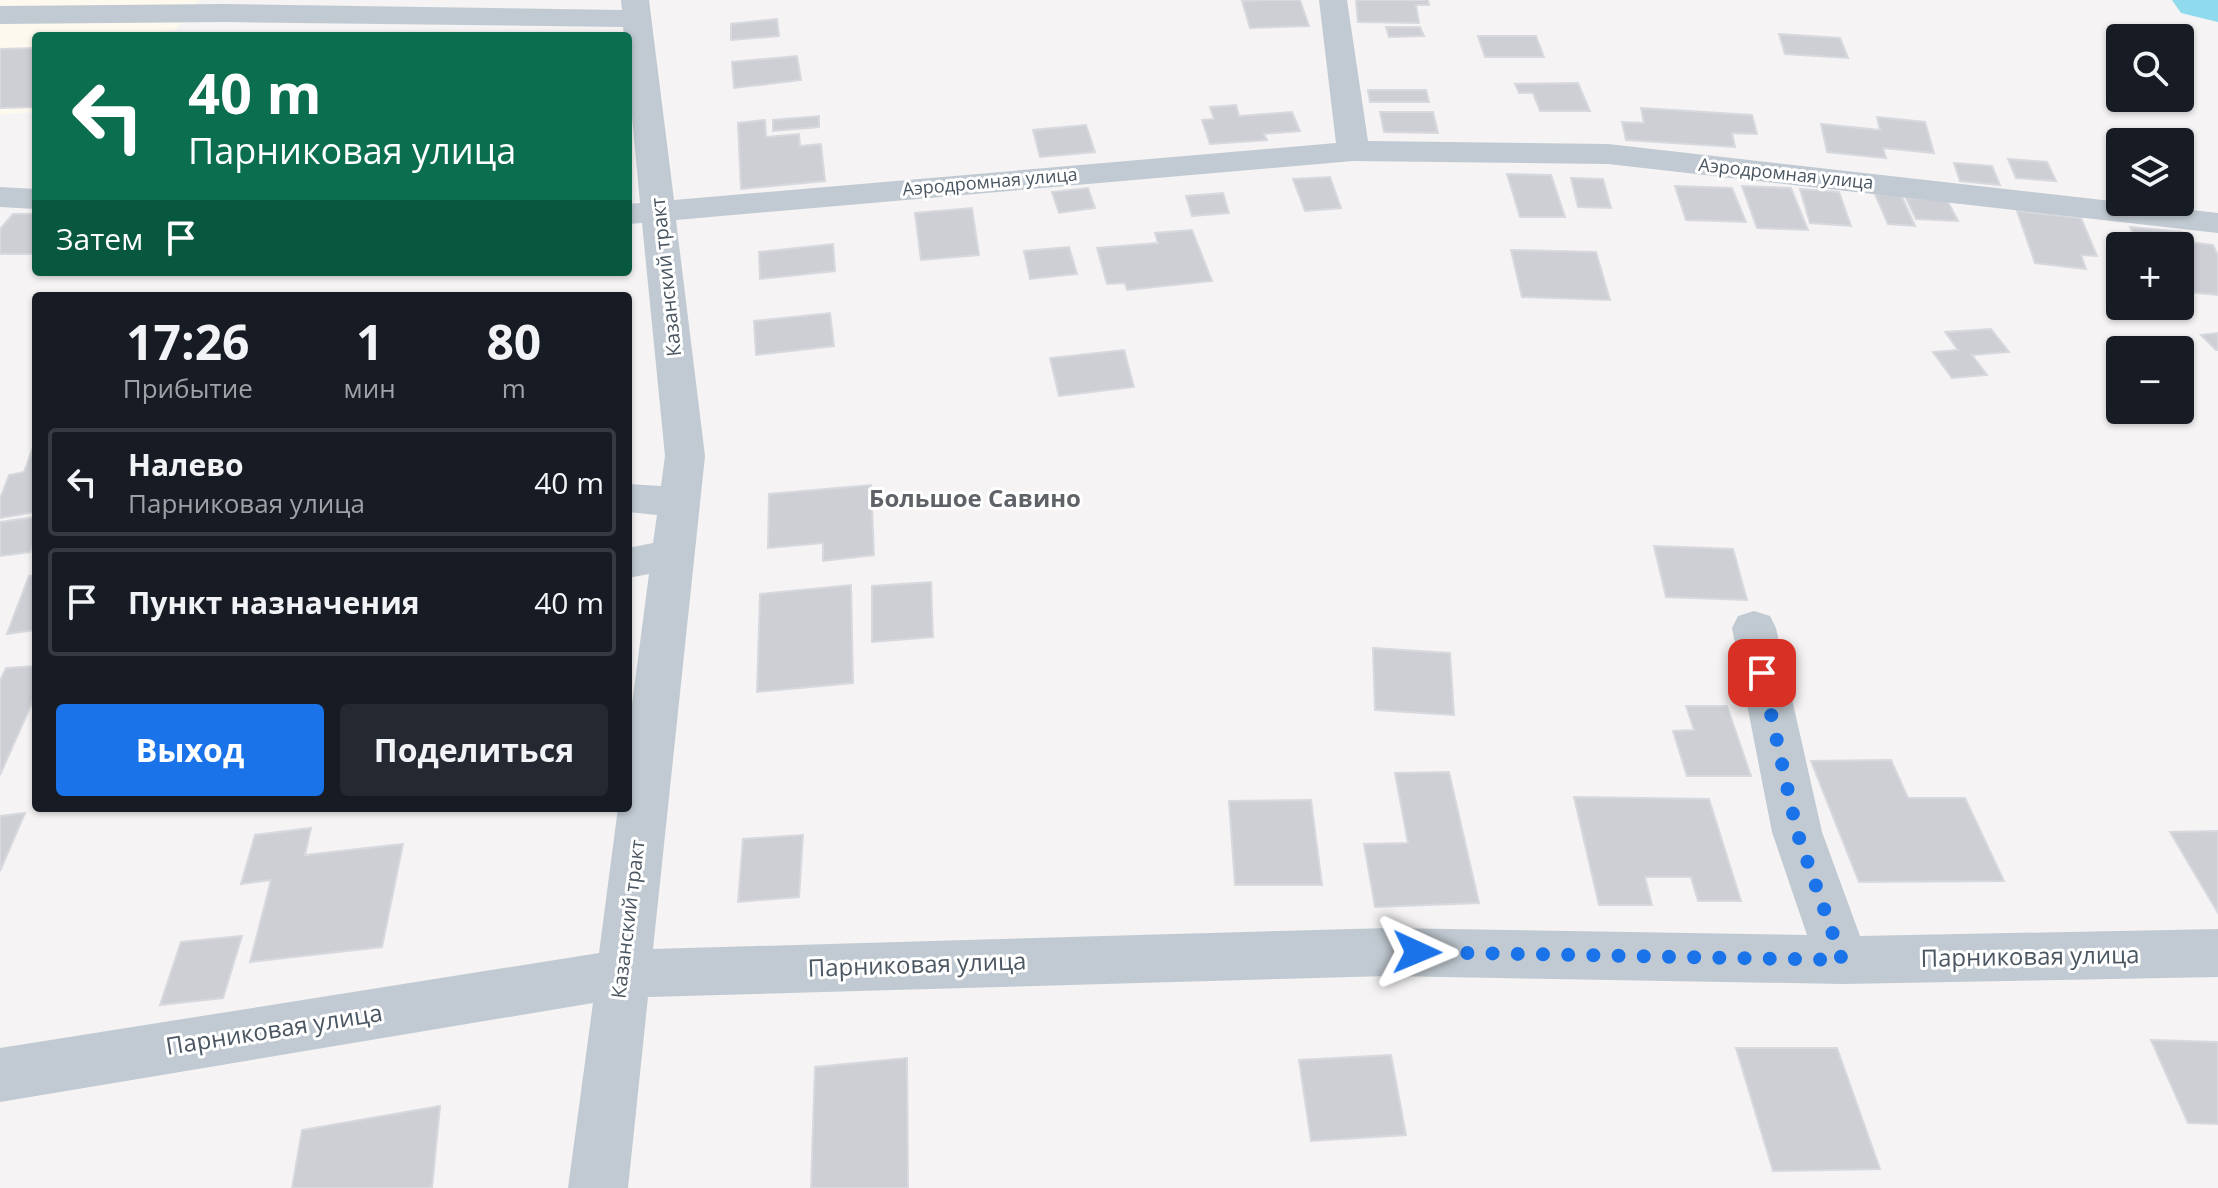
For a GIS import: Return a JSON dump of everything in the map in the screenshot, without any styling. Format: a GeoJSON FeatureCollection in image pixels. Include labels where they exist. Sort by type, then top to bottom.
{"type":"FeatureCollection","features":[{"type":"Feature","properties":{"kind":"street"},"geometry":{"type":"LineString","coordinates":[[1333,0],[1353,151]]}},
{"type":"Feature","properties":{"kind":"street"},"geometry":{"type":"LineString","coordinates":[[18,10],[227,24],[636,10]]}},
{"type":"Feature","properties":{"kind":"street","name":"Казанский тракт"},"geometry":{"type":"LineString","coordinates":[[598,1188],[621,974],[685,456],[644,213],[636,10]]}},
{"type":"Feature","properties":{"kind":"street","name":"Аэродромная улица"},"geometry":{"type":"LineString","coordinates":[[644,213],[1353,151],[1608,154],[2218,223]]}},
{"type":"Feature","properties":{"kind":"street"},"geometry":{"type":"LineString","coordinates":[[0,197],[32,199]]}},
{"type":"Feature","properties":{"kind":"street"},"geometry":{"type":"LineString","coordinates":[[632,498],[679,502]]}},
{"type":"Feature","properties":{"kind":"street"},"geometry":{"type":"LineString","coordinates":[[632,562],[673,554]]}},
{"type":"Feature","properties":{"kind":"street"},"geometry":{"type":"LineString","coordinates":[[1754,628],[1797,832],[1842,960]]}},
{"type":"Feature","properties":{"kind":"street","name":"Парниковая улица"},"geometry":{"type":"LineString","coordinates":[[0,1075],[621,974],[1387,952],[1842,960],[2218,953]]}},
{"type":"Feature","properties":{"kind":"shaded area"},"geometry":{"type":"Polygon","coordinates":[[[0,0],[200,0],[175,30],[32,32],[32,112],[0,115],[0,0]]]}},
{"type":"Feature","properties":{"kind":"building"},"geometry":{"type":"Polygon","coordinates":[[[1300,0],[1309,26],[1250,28],[1242,1],[1300,0]]]}},
{"type":"Feature","properties":{"kind":"building"},"geometry":{"type":"Polygon","coordinates":[[[1356,0],[1428,0],[1429,5],[1416,5],[1419,23],[1358,22],[1356,0]]]}},
{"type":"Feature","properties":{"kind":"building"},"geometry":{"type":"Polygon","coordinates":[[[777,19],[779,36],[731,40],[731,24],[777,19]]]}},
{"type":"Feature","properties":{"kind":"building"},"geometry":{"type":"Polygon","coordinates":[[[1386,27],[1420,27],[1424,36],[1389,37],[1386,27]]]}},
{"type":"Feature","properties":{"kind":"building"},"geometry":{"type":"Polygon","coordinates":[[[1779,34],[1840,38],[1848,58],[1785,54],[1779,34]]]}},
{"type":"Feature","properties":{"kind":"building"},"geometry":{"type":"Polygon","coordinates":[[[1478,36],[1536,36],[1544,57],[1485,57],[1478,36]]]}},
{"type":"Feature","properties":{"kind":"building"},"geometry":{"type":"Polygon","coordinates":[[[32,48],[32,107],[0,108],[0,49],[32,48]]]}},
{"type":"Feature","properties":{"kind":"building"},"geometry":{"type":"Polygon","coordinates":[[[797,56],[801,80],[734,88],[732,62],[797,56]]]}},
{"type":"Feature","properties":{"kind":"building"},"geometry":{"type":"Polygon","coordinates":[[[1578,83],[1590,111],[1540,111],[1533,93],[1519,93],[1515,84],[1578,83]]]}},
{"type":"Feature","properties":{"kind":"building"},"geometry":{"type":"Polygon","coordinates":[[[1368,90],[1426,90],[1429,102],[1370,102],[1368,90]]]}},
{"type":"Feature","properties":{"kind":"building"},"geometry":{"type":"Polygon","coordinates":[[[1236,105],[1239,116],[1292,112],[1300,131],[1264,134],[1267,140],[1210,144],[1202,120],[1214,119],[1210,107],[1236,105]]]}},
{"type":"Feature","properties":{"kind":"building"},"geometry":{"type":"Polygon","coordinates":[[[1641,108],[1752,115],[1757,134],[1732,133],[1735,147],[1626,140],[1622,122],[1644,123],[1641,108]]]}},
{"type":"Feature","properties":{"kind":"building"},"geometry":{"type":"Polygon","coordinates":[[[1380,112],[1433,112],[1438,133],[1384,132],[1380,112]]]}},
{"type":"Feature","properties":{"kind":"building"},"geometry":{"type":"Polygon","coordinates":[[[819,116],[819,127],[773,131],[773,120],[819,116]]]}},
{"type":"Feature","properties":{"kind":"building"},"geometry":{"type":"Polygon","coordinates":[[[1877,117],[1925,122],[1934,153],[1883,148],[1886,158],[1827,152],[1821,124],[1880,130],[1877,117]]]}},
{"type":"Feature","properties":{"kind":"building"},"geometry":{"type":"Polygon","coordinates":[[[765,120],[766,137],[799,134],[800,146],[821,144],[825,181],[741,189],[738,123],[765,120]]]}},
{"type":"Feature","properties":{"kind":"building"},"geometry":{"type":"Polygon","coordinates":[[[1086,125],[1095,152],[1040,157],[1033,130],[1086,125]]]}},
{"type":"Feature","properties":{"kind":"building"},"geometry":{"type":"Polygon","coordinates":[[[2008,159],[2047,162],[2056,181],[2016,178],[2008,159]]]}},
{"type":"Feature","properties":{"kind":"building"},"geometry":{"type":"Polygon","coordinates":[[[1954,163],[1992,166],[2000,185],[1960,181],[1954,163]]]}},
{"type":"Feature","properties":{"kind":"building"},"geometry":{"type":"Polygon","coordinates":[[[1507,174],[1551,175],[1565,217],[1520,217],[1507,174]]]}},
{"type":"Feature","properties":{"kind":"building"},"geometry":{"type":"Polygon","coordinates":[[[1330,177],[1341,208],[1305,211],[1293,179],[1330,177]]]}},
{"type":"Feature","properties":{"kind":"building"},"geometry":{"type":"Polygon","coordinates":[[[1571,178],[1603,179],[1611,208],[1578,207],[1571,178]]]}},
{"type":"Feature","properties":{"kind":"building"},"geometry":{"type":"Polygon","coordinates":[[[1675,186],[1732,188],[1746,222],[1686,220],[1675,186]]]}},
{"type":"Feature","properties":{"kind":"building"},"geometry":{"type":"Polygon","coordinates":[[[1742,186],[1791,188],[1808,230],[1757,228],[1742,186]]]}},
{"type":"Feature","properties":{"kind":"building"},"geometry":{"type":"Polygon","coordinates":[[[1088,188],[1095,208],[1059,213],[1052,192],[1088,188]]]}},
{"type":"Feature","properties":{"kind":"building"},"geometry":{"type":"Polygon","coordinates":[[[1800,189],[1839,192],[1851,226],[1810,223],[1800,189]]]}},
{"type":"Feature","properties":{"kind":"building"},"geometry":{"type":"Polygon","coordinates":[[[1223,193],[1229,213],[1192,216],[1186,196],[1223,193]]]}},
{"type":"Feature","properties":{"kind":"building"},"geometry":{"type":"Polygon","coordinates":[[[1875,194],[1901,195],[1915,226],[1888,224],[1875,194]]]}},
{"type":"Feature","properties":{"kind":"building"},"geometry":{"type":"Polygon","coordinates":[[[1906,198],[1947,200],[1958,221],[1916,219],[1906,198]]]}},
{"type":"Feature","properties":{"kind":"building"},"geometry":{"type":"Polygon","coordinates":[[[972,208],[979,255],[921,260],[915,213],[972,208]]]}},
{"type":"Feature","properties":{"kind":"building"},"geometry":{"type":"Polygon","coordinates":[[[2017,211],[2081,218],[2097,256],[2081,255],[2086,269],[2035,263],[2017,211]]]}},
{"type":"Feature","properties":{"kind":"building"},"geometry":{"type":"Polygon","coordinates":[[[13,214],[32,214],[32,254],[0,254],[0,229],[13,214]]]}},
{"type":"Feature","properties":{"kind":"building"},"geometry":{"type":"Polygon","coordinates":[[[2130,227],[2182,232],[2132,232],[2130,227]]]}},
{"type":"Feature","properties":{"kind":"building"},"geometry":{"type":"Polygon","coordinates":[[[1192,230],[1212,281],[1127,290],[1125,283],[1107,284],[1097,248],[1158,243],[1155,233],[1192,230]]]}},
{"type":"Feature","properties":{"kind":"building"},"geometry":{"type":"Polygon","coordinates":[[[2194,243],[2213,245],[2218,256],[2218,295],[2194,292],[2194,243]]]}},
{"type":"Feature","properties":{"kind":"building"},"geometry":{"type":"Polygon","coordinates":[[[833,244],[835,271],[760,279],[759,252],[833,244]]]}},
{"type":"Feature","properties":{"kind":"building"},"geometry":{"type":"Polygon","coordinates":[[[1069,247],[1077,274],[1030,279],[1024,251],[1069,247]]]}},
{"type":"Feature","properties":{"kind":"building"},"geometry":{"type":"Polygon","coordinates":[[[1511,250],[1596,252],[1610,300],[1522,297],[1511,250]]]}},
{"type":"Feature","properties":{"kind":"building"},"geometry":{"type":"Polygon","coordinates":[[[830,313],[834,346],[756,355],[754,321],[830,313]]]}},
{"type":"Feature","properties":{"kind":"building"},"geometry":{"type":"Polygon","coordinates":[[[1991,329],[2009,352],[1972,355],[1987,375],[1952,378],[1933,352],[1958,350],[1945,332],[1991,329]]]}},
{"type":"Feature","properties":{"kind":"building"},"geometry":{"type":"Polygon","coordinates":[[[2218,333],[2218,350],[2201,335],[2218,333]]]}},
{"type":"Feature","properties":{"kind":"building"},"geometry":{"type":"Polygon","coordinates":[[[1124,350],[1134,387],[1059,396],[1050,358],[1124,350]]]}},
{"type":"Feature","properties":{"kind":"building"},"geometry":{"type":"Polygon","coordinates":[[[32,450],[32,513],[0,518],[0,499],[9,475],[24,472],[32,450]]]}},
{"type":"Feature","properties":{"kind":"building"},"geometry":{"type":"Polygon","coordinates":[[[871,485],[874,555],[823,561],[823,543],[768,548],[769,494],[871,485]]]}},
{"type":"Feature","properties":{"kind":"building"},"geometry":{"type":"Polygon","coordinates":[[[32,518],[30,552],[0,556],[0,522],[32,518]]]}},
{"type":"Feature","properties":{"kind":"building"},"geometry":{"type":"Polygon","coordinates":[[[1654,546],[1733,549],[1747,600],[1666,597],[1654,546]]]}},
{"type":"Feature","properties":{"kind":"building"},"geometry":{"type":"Polygon","coordinates":[[[29,576],[32,576],[32,631],[7,634],[29,576]]]}},
{"type":"Feature","properties":{"kind":"building"},"geometry":{"type":"Polygon","coordinates":[[[931,582],[933,637],[872,642],[872,586],[931,582]]]}},
{"type":"Feature","properties":{"kind":"building"},"geometry":{"type":"Polygon","coordinates":[[[851,585],[853,683],[757,692],[760,594],[851,585]]]}},
{"type":"Feature","properties":{"kind":"building"},"geometry":{"type":"Polygon","coordinates":[[[1373,648],[1450,653],[1454,715],[1375,710],[1373,648]]]}},
{"type":"Feature","properties":{"kind":"building"},"geometry":{"type":"Polygon","coordinates":[[[32,666],[32,703],[0,775],[0,681],[6,668],[32,666]]]}},
{"type":"Feature","properties":{"kind":"building"},"geometry":{"type":"Polygon","coordinates":[[[1686,706],[1727,706],[1751,776],[1687,776],[1673,731],[1694,730],[1686,706]]]}},
{"type":"Feature","properties":{"kind":"building"},"geometry":{"type":"Polygon","coordinates":[[[1891,760],[1908,798],[1965,798],[2004,881],[1859,882],[1811,761],[1891,760]]]}},
{"type":"Feature","properties":{"kind":"building"},"geometry":{"type":"Polygon","coordinates":[[[1449,772],[1479,903],[1375,907],[1364,844],[1408,843],[1395,773],[1449,772]]]}},
{"type":"Feature","properties":{"kind":"building"},"geometry":{"type":"Polygon","coordinates":[[[1574,797],[1709,799],[1741,901],[1698,901],[1691,877],[1645,877],[1652,905],[1599,905],[1574,797]]]}},
{"type":"Feature","properties":{"kind":"building"},"geometry":{"type":"Polygon","coordinates":[[[1311,800],[1322,885],[1235,885],[1229,801],[1311,800]]]}},
{"type":"Feature","properties":{"kind":"building"},"geometry":{"type":"Polygon","coordinates":[[[25,813],[0,871],[0,816],[25,813]]]}},
{"type":"Feature","properties":{"kind":"building"},"geometry":{"type":"Polygon","coordinates":[[[311,828],[305,855],[403,844],[382,947],[250,962],[271,880],[241,884],[255,835],[311,828]]]}},
{"type":"Feature","properties":{"kind":"building"},"geometry":{"type":"Polygon","coordinates":[[[2218,831],[2218,913],[2170,832],[2218,831]]]}},
{"type":"Feature","properties":{"kind":"building"},"geometry":{"type":"Polygon","coordinates":[[[803,835],[799,897],[738,902],[743,839],[803,835]]]}},
{"type":"Feature","properties":{"kind":"building"},"geometry":{"type":"Polygon","coordinates":[[[242,936],[223,998],[160,1005],[181,942],[242,936]]]}},
{"type":"Feature","properties":{"kind":"building"},"geometry":{"type":"Polygon","coordinates":[[[2151,1040],[2218,1042],[2218,1124],[2188,1123],[2151,1040]]]}},
{"type":"Feature","properties":{"kind":"building"},"geometry":{"type":"Polygon","coordinates":[[[1736,1048],[1837,1048],[1880,1169],[1773,1171],[1736,1048]]]}},
{"type":"Feature","properties":{"kind":"building"},"geometry":{"type":"Polygon","coordinates":[[[1391,1055],[1406,1135],[1311,1141],[1299,1060],[1391,1055]]]}},
{"type":"Feature","properties":{"kind":"building"},"geometry":{"type":"Polygon","coordinates":[[[907,1058],[908,1188],[811,1188],[815,1067],[907,1058]]]}},
{"type":"Feature","properties":{"kind":"building"},"geometry":{"type":"Polygon","coordinates":[[[440,1106],[432,1188],[292,1188],[302,1130],[440,1106]]]}},
{"type":"Feature","properties":{"kind":"waterway"},"geometry":{"type":"LineString","coordinates":[[2202,0],[2218,4]]}},
{"type":"Feature","properties":{"kind":"district","name":"Большое Савино"},"geometry":{"type":"Point","coordinates":[975,499]}},
{"type":"Feature","properties":{"kind":"route"},"geometry":{"type":"LineString","coordinates":[[1417,952],[1842,960],[1797,832],[1762,673]]}}]}
